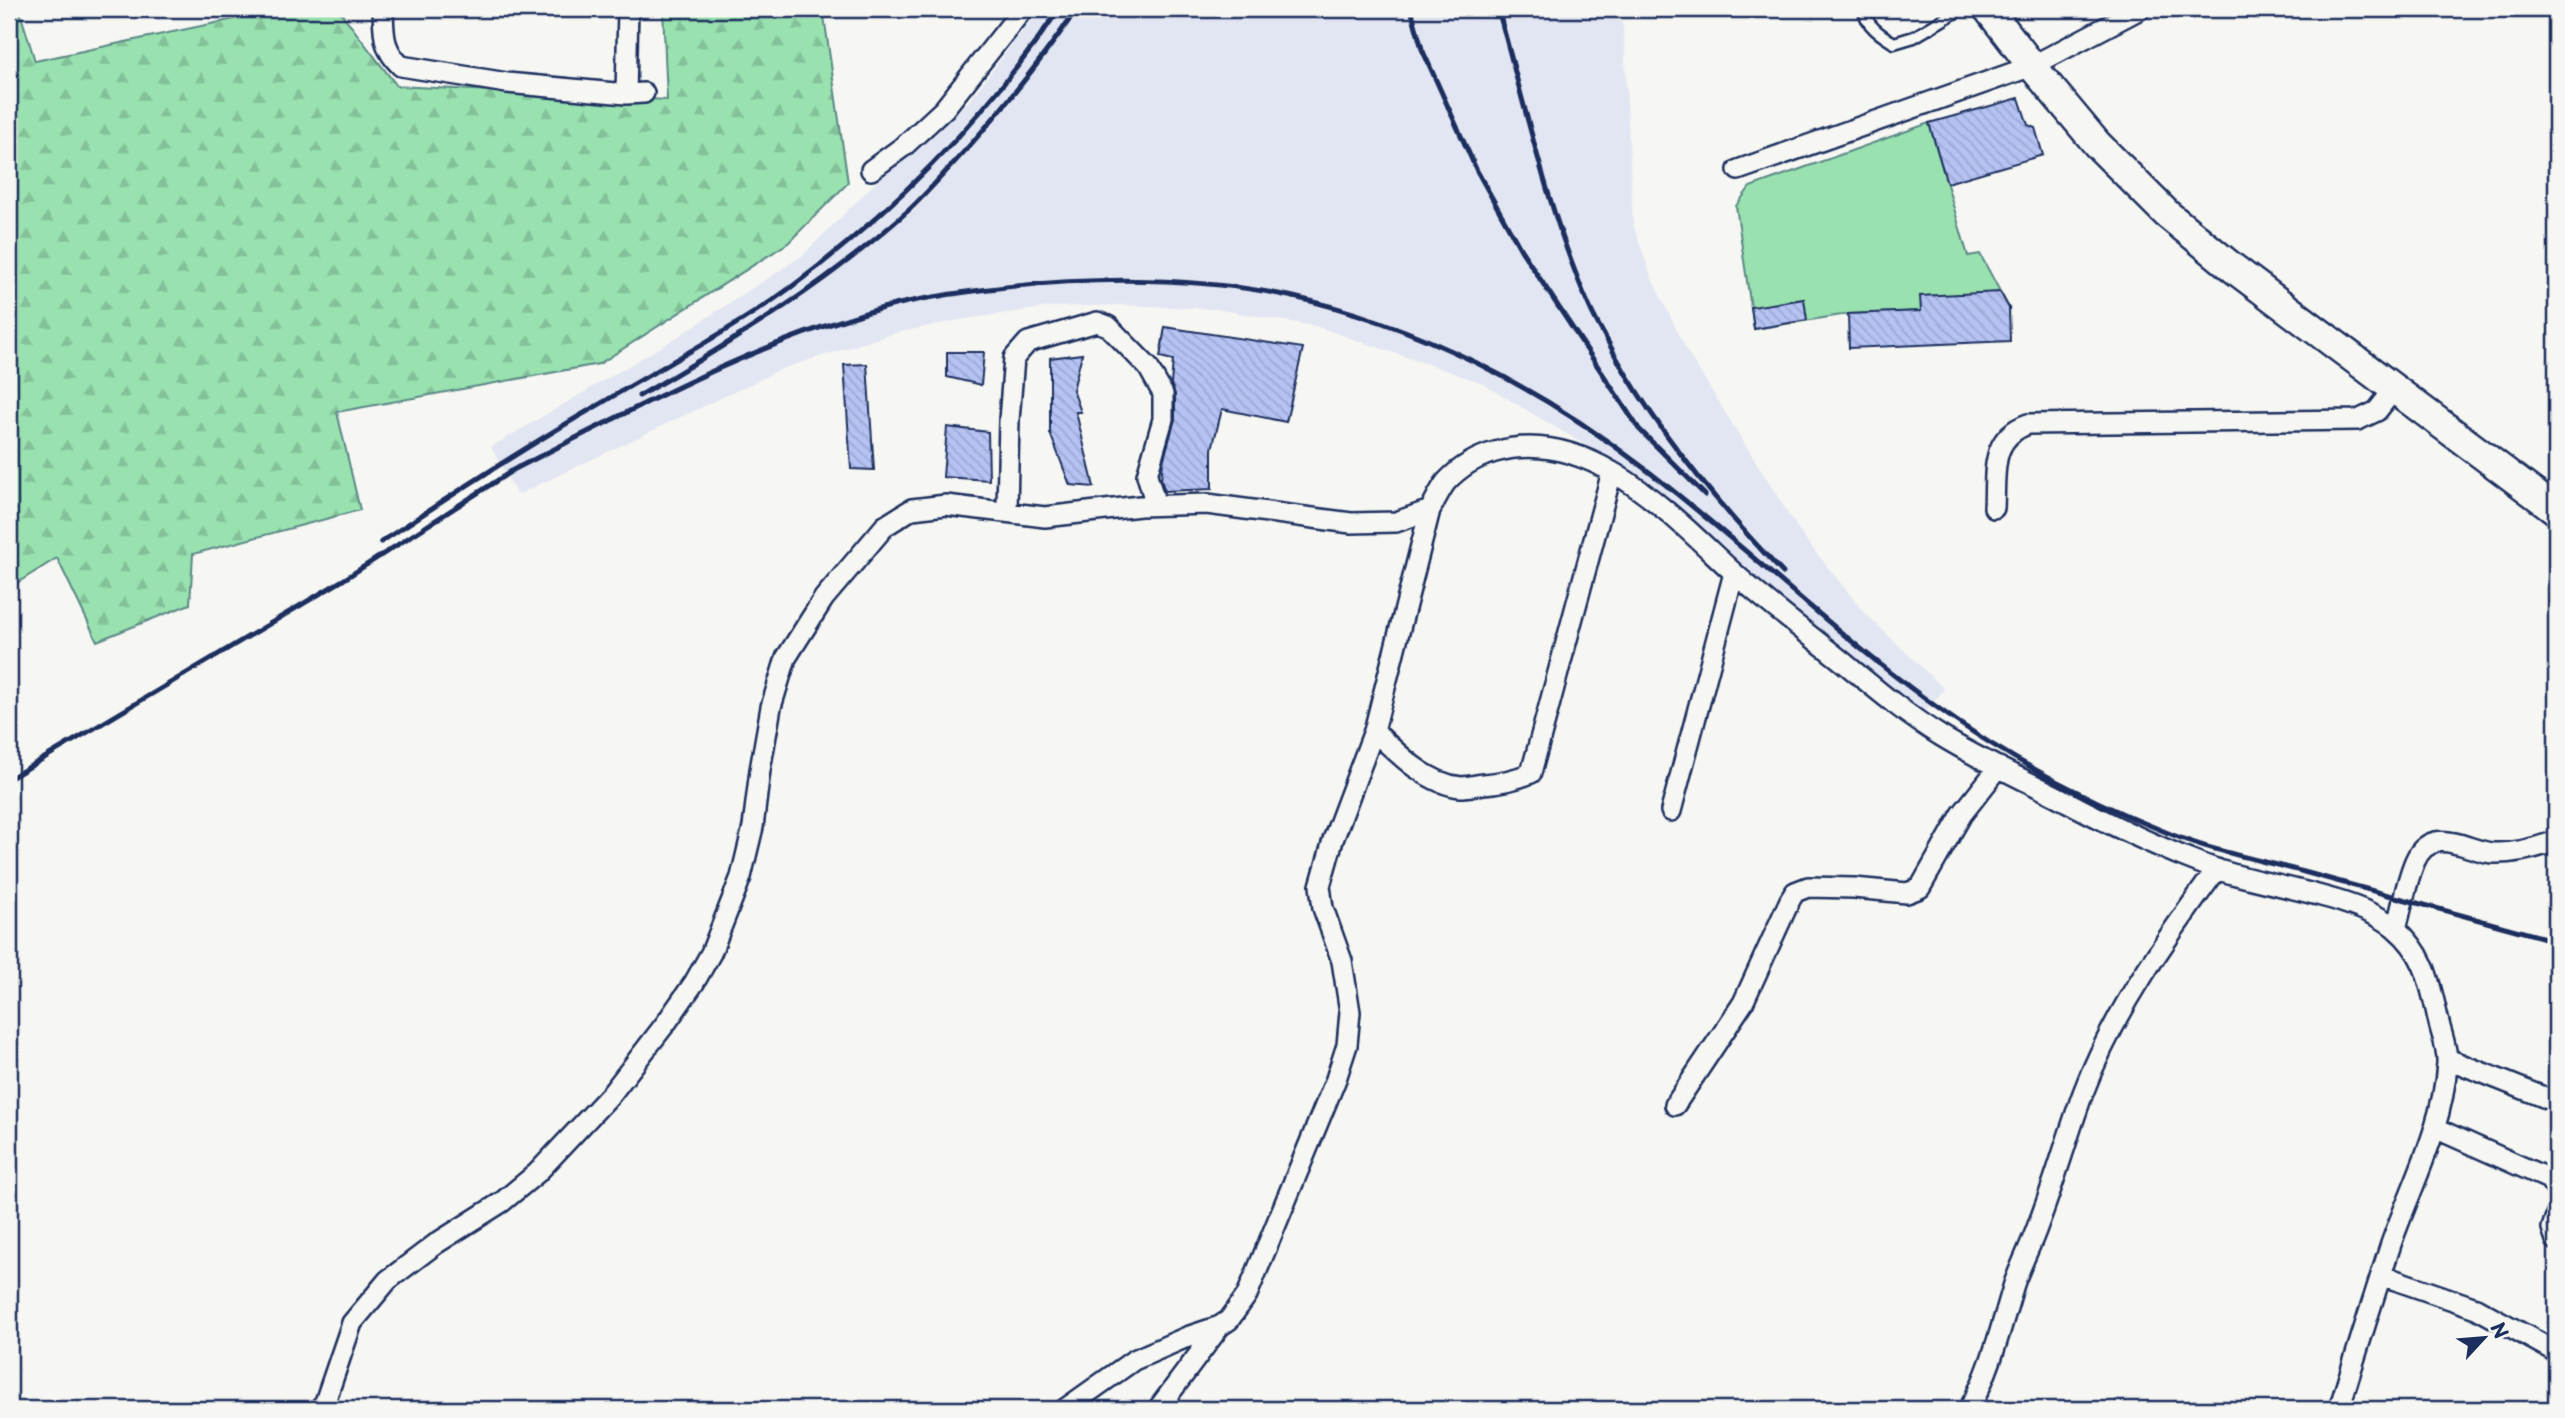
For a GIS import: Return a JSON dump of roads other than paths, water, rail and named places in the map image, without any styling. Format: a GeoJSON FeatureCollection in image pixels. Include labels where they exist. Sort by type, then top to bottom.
{"type":"FeatureCollection","features":[{"type":"Feature","properties":{"kind":"main road"},"geometry":{"type":"LineString","coordinates":[[1988,9],[2096,144],[2167,214],[2233,268],[2556,510]]}},
{"type":"Feature","properties":{"kind":"street"},"geometry":{"type":"LineString","coordinates":[[383,9],[387,46],[390,54],[401,66],[507,83],[635,93],[628,9]]}},
{"type":"Feature","properties":{"kind":"street"},"geometry":{"type":"LineString","coordinates":[[871,170],[904,146],[944,109],[1023,9]]}},
{"type":"Feature","properties":{"kind":"street"},"geometry":{"type":"LineString","coordinates":[[1738,170],[2032,66],[2140,9]]}},
{"type":"Feature","properties":{"kind":"street"},"geometry":{"type":"LineString","coordinates":[[1007,510],[1009,420],[1014,358],[1028,342],[1097,322],[1108,326],[1148,367],[1163,394],[1163,419],[1147,475],[1156,505]]}},
{"type":"Feature","properties":{"kind":"street"},"geometry":{"type":"LineString","coordinates":[[1994,508],[1999,448],[2006,437],[2017,428],[2028,424],[2358,420],[2377,411],[2395,388]]}},
{"type":"Feature","properties":{"kind":"street"},"geometry":{"type":"LineString","coordinates":[[1158,1409],[1220,1326],[1234,1314],[1247,1295],[1336,1079],[1347,1045],[1350,1012],[1348,988],[1320,886],[1333,840],[1374,731],[1430,510],[1446,483],[1477,457],[1511,448],[1540,446],[1562,451],[1631,483],[1695,534],[1734,573],[1886,698],[1941,736],[2120,829],[2217,869],[2340,902],[2374,914],[2396,929],[2426,967],[2448,1059],[2429,1149],[2381,1275],[2339,1409]]}},
{"type":"Feature","properties":{"kind":"street"},"geometry":{"type":"LineString","coordinates":[[1374,731],[1401,757],[1432,777],[1461,787],[1500,783],[1531,773],[1612,472]]}},
{"type":"Feature","properties":{"kind":"street"},"geometry":{"type":"LineString","coordinates":[[319,1409],[325,1402],[352,1323],[388,1280],[437,1243],[502,1202],[537,1173],[612,1093],[694,983],[710,953],[741,877],[754,827],[760,770],[777,680],[786,658],[824,598],[885,526],[912,509],[946,505],[1007,510],[1045,517],[1093,510],[1207,504],[1351,523],[1396,522],[1430,510]]}},
{"type":"Feature","properties":{"kind":"street"},"geometry":{"type":"LineString","coordinates":[[1671,811],[1734,573]]}},
{"type":"Feature","properties":{"kind":"street"},"geometry":{"type":"LineString","coordinates":[[1675,1105],[1743,1003],[1796,892],[1808,887],[1907,893],[1920,888],[1962,814],[1999,767]]}},
{"type":"Feature","properties":{"kind":"street"},"geometry":{"type":"LineString","coordinates":[[2396,929],[2416,859],[2425,848],[2451,840],[2490,853],[2530,850],[2556,841]]}},
{"type":"Feature","properties":{"kind":"street"},"geometry":{"type":"LineString","coordinates":[[1969,1409],[1979,1391],[1999,1339],[2015,1281],[2038,1226],[2084,1092],[2116,1020],[2143,974],[2217,869]]}},
{"type":"Feature","properties":{"kind":"street"},"geometry":{"type":"LineString","coordinates":[[2448,1059],[2556,1102]]}},
{"type":"Feature","properties":{"kind":"street"},"geometry":{"type":"LineString","coordinates":[[2435,1128],[2549,1179],[2556,1189]]}},
{"type":"Feature","properties":{"kind":"street"},"geometry":{"type":"LineString","coordinates":[[2556,1216],[2553,1228],[2556,1240]]}},
{"type":"Feature","properties":{"kind":"street"},"geometry":{"type":"LineString","coordinates":[[2381,1275],[2476,1308],[2556,1352]]}},
{"type":"Feature","properties":{"kind":"street"},"geometry":{"type":"LineString","coordinates":[[1065,1409],[1134,1360],[1186,1337],[1220,1326]]}},
{"type":"Feature","properties":{"kind":"lane"},"geometry":{"type":"LineString","coordinates":[[1864,9],[1863,14],[1876,32],[1894,43],[1914,37],[1961,9]]}},
{"type":"Feature","properties":{"kind":"railway"},"geometry":{"type":"LineString","coordinates":[[381,542],[544,437],[698,347],[794,285],[869,224],[938,158],[1001,87],[1059,9]]}},
{"type":"Feature","properties":{"kind":"railway"},"geometry":{"type":"LineString","coordinates":[[639,396],[779,310],[846,262],[910,209],[1001,110],[1077,9]]}},
{"type":"Feature","properties":{"kind":"railway"},"geometry":{"type":"LineString","coordinates":[[1411,9],[1422,49],[1476,169],[1521,250],[1639,429],[1705,495]]}},
{"type":"Feature","properties":{"kind":"railway"},"geometry":{"type":"LineString","coordinates":[[1498,9],[1550,198],[1575,272],[1593,314],[1633,385],[1671,442],[1736,522],[1783,573]]}},
{"type":"Feature","properties":{"kind":"railway"},"geometry":{"type":"LineString","coordinates":[[509,472],[739,360],[834,323],[898,304],[1006,287],[1112,280],[1220,285],[1289,296],[1384,323],[1431,342],[1476,363],[1563,411],[1687,502],[1900,680],[1990,743],[2080,793],[2149,825],[2205,846],[2556,941]]}},
{"type":"Feature","properties":{"kind":"railway"},"geometry":{"type":"LineString","coordinates":[[9,779],[343,580],[518,467]]}}]}
